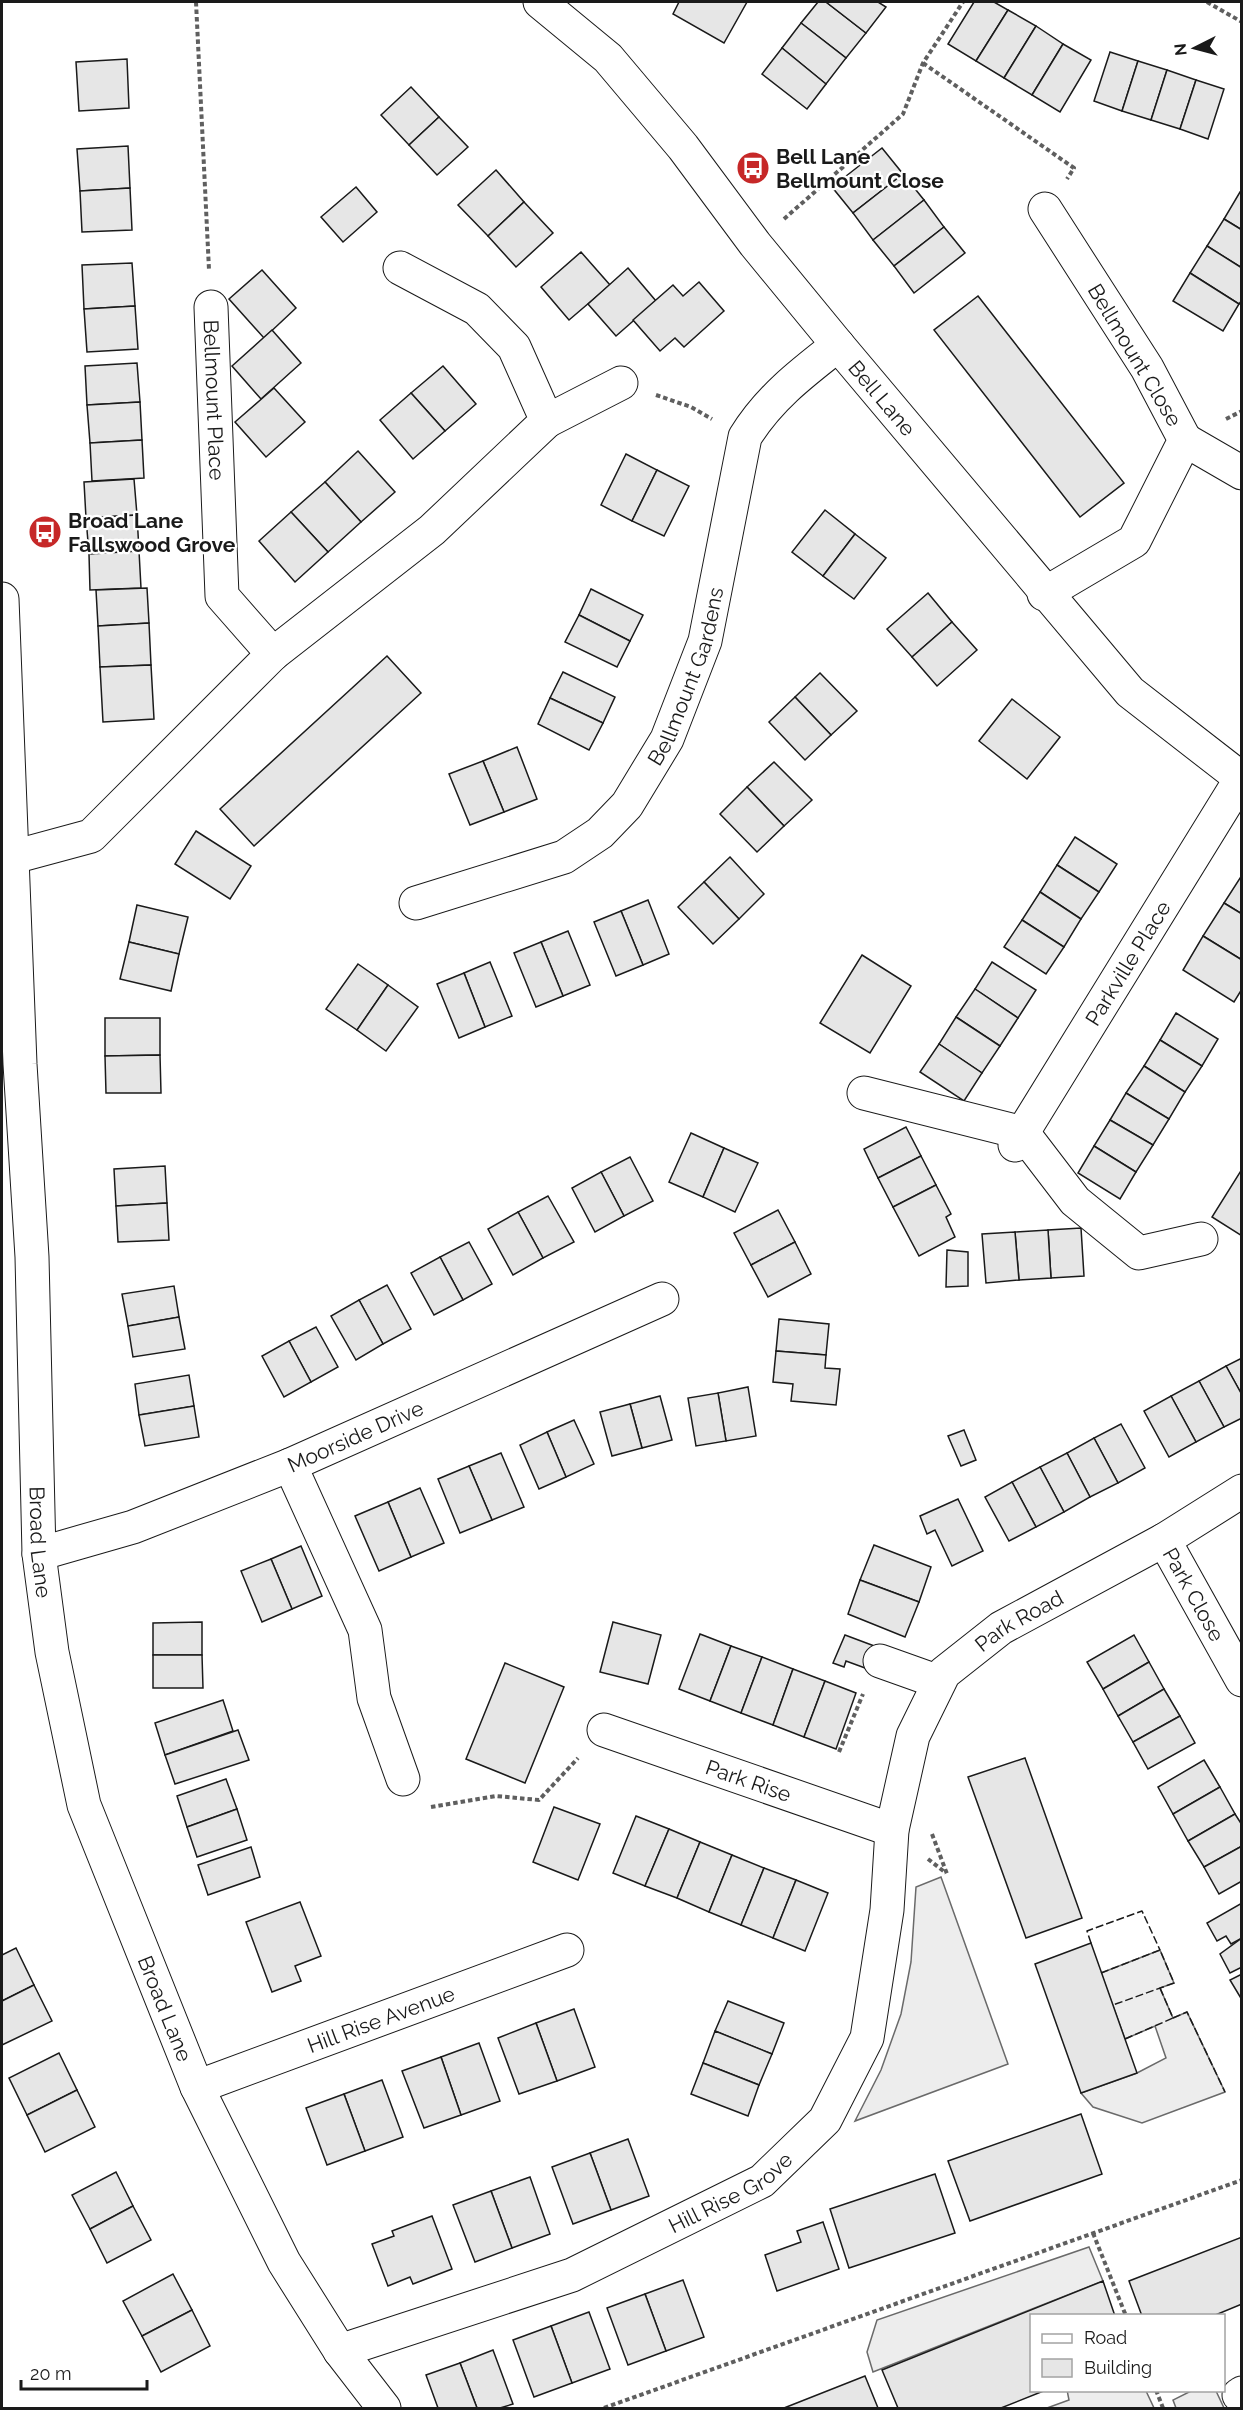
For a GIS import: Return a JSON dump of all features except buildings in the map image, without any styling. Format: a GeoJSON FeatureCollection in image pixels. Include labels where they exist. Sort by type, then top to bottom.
{"type":"FeatureCollection","features":[{"type":"Feature","properties":{"kind":"street","name":"Bell Lane"},"geometry":{"type":"LineString","coordinates":[[540,2],[608,58],[683,147],[755,244],[838,345],[1044,594],[1130,692],[1241,778]]}},
{"type":"Feature","properties":{"kind":"street","name":"Bellmount Close"},"geometry":{"type":"LineString","coordinates":[[1044,594],[1134,541],[1185,440],[1147,368],[1045,209]]}},
{"type":"Feature","properties":{"kind":"street"},"geometry":{"type":"LineString","coordinates":[[400,268],[477,309],[513,347],[548,420]]}},
{"type":"Feature","properties":{"kind":"street","name":"Bellmount Place"},"geometry":{"type":"LineString","coordinates":[[211,307],[222,596],[273,654]]}},
{"type":"Feature","properties":{"kind":"street","name":"Bellmount Gardens"},"geometry":{"type":"LineString","coordinates":[[416,903],[564,857],[600,833],[627,805],[667,739],[705,641],[745,437],[761,411],[789,383],[838,345]]}},
{"type":"Feature","properties":{"kind":"street"},"geometry":{"type":"LineString","coordinates":[[7,860],[91,836],[273,654],[432,530],[548,420],[621,382]]}},
{"type":"Feature","properties":{"kind":"street"},"geometry":{"type":"LineString","coordinates":[[1185,440],[1242,473]]}},
{"type":"Feature","properties":{"kind":"street","name":"Broad Lane"},"geometry":{"type":"LineString","coordinates":[[2,599],[11,1065],[32,1257],[39,1554],[52,1652],[84,1805],[196,2087],[284,2262],[340,2351],[384,2409]]}},
{"type":"Feature","properties":{"kind":"street","name":"Parkville Place"},"geometry":{"type":"LineString","coordinates":[[1019,1139],[1241,778]]}},
{"type":"Feature","properties":{"kind":"street"},"geometry":{"type":"LineString","coordinates":[[864,1093],[1019,1139],[1075,1201],[1139,1253],[1201,1239]]}},
{"type":"Feature","properties":{"kind":"street","name":"Moorside Drive"},"geometry":{"type":"LineString","coordinates":[[39,1554],[134,1527],[290,1465],[662,1299]]}},
{"type":"Feature","properties":{"kind":"street"},"geometry":{"type":"LineString","coordinates":[[290,1465],[365,1630],[374,1698],[403,1779]]}},
{"type":"Feature","properties":{"kind":"street","name":"Park Road"},"geometry":{"type":"LineString","coordinates":[[892,1830],[913,1736],[944,1673],[1001,1628],[1164,1540],[1242,1491]]}},
{"type":"Feature","properties":{"kind":"street","name":"Park Close"},"geometry":{"type":"LineString","coordinates":[[1164,1540],[1242,1680]]}},
{"type":"Feature","properties":{"kind":"street"},"geometry":{"type":"LineString","coordinates":[[881,1662],[939,1682]]}},
{"type":"Feature","properties":{"kind":"street","name":"Park Rise"},"geometry":{"type":"LineString","coordinates":[[604,1730],[892,1830]]}},
{"type":"Feature","properties":{"kind":"street","name":"Hill Rise Grove"},"geometry":{"type":"LineString","coordinates":[[340,2351],[572,2275],[762,2181],[825,2121],[867,2038],[887,1910],[892,1830]]}},
{"type":"Feature","properties":{"kind":"street","name":"Hill Rise Avenue"},"geometry":{"type":"LineString","coordinates":[[196,2087],[567,1950]]}},
{"type":"Feature","properties":{"kind":"path"},"geometry":{"type":"LineString","coordinates":[[196,2],[211,307]]}},
{"type":"Feature","properties":{"kind":"path"},"geometry":{"type":"LineString","coordinates":[[755,244],[903,114],[923,63],[963,2]]}},
{"type":"Feature","properties":{"kind":"path"},"geometry":{"type":"LineString","coordinates":[[1207,2],[1242,22]]}},
{"type":"Feature","properties":{"kind":"path"},"geometry":{"type":"LineString","coordinates":[[923,63],[1074,168],[1045,209]]}},
{"type":"Feature","properties":{"kind":"path"},"geometry":{"type":"LineString","coordinates":[[621,382],[691,407],[745,437]]}},
{"type":"Feature","properties":{"kind":"path"},"geometry":{"type":"LineString","coordinates":[[839,1752],[862,1694],[881,1662]]}},
{"type":"Feature","properties":{"kind":"path"},"geometry":{"type":"LineString","coordinates":[[403,1779],[412,1810],[496,1796],[540,1800],[604,1730]]}},
{"type":"Feature","properties":{"kind":"path"},"geometry":{"type":"LineString","coordinates":[[930,1824],[946,1874]]}},
{"type":"Feature","properties":{"kind":"path"},"geometry":{"type":"LineString","coordinates":[[604,2409],[1242,2180]]}},
{"type":"Feature","properties":{"kind":"path"},"geometry":{"type":"LineString","coordinates":[[1093,2234],[1125,2314]]}},
{"type":"Feature","properties":{"kind":"path"},"geometry":{"type":"LineString","coordinates":[[1156,2392],[1163,2409]]}},
{"type":"Feature","properties":{"kind":"shaded area"},"geometry":{"type":"Polygon","coordinates":[[[941,1877],[1008,2064],[855,2121],[881,2070],[901,2014],[911,1962],[916,1887],[941,1877]]]}},
{"type":"Feature","properties":{"kind":"shaded area"},"geometry":{"type":"Polygon","coordinates":[[[1160,1950],[1174,1983],[1160,1988],[1173,2018],[1187,2012],[1225,2092],[1142,2123],[1093,2107],[1081,2093],[1137,2073],[1166,2058],[1155,2026],[1125,2039],[1101,1973],[1160,1950]]]}},
{"type":"Feature","properties":{"kind":"shaded area"},"geometry":{"type":"Polygon","coordinates":[[[1089,2247],[1103,2281],[873,2372],[867,2352],[877,2320],[1089,2247]]]}},
{"type":"Feature","properties":{"kind":"shaded area"},"geometry":{"type":"Polygon","coordinates":[[[1067,2392],[1146,2392],[1154,2408],[1047,2408],[1069,2400],[1067,2392]]]}},
{"type":"Feature","properties":{"kind":"shaded area"},"geometry":{"type":"Polygon","coordinates":[[[1189,2392],[1216,2392],[1224,2408],[1176,2408],[1173,2400],[1189,2392]]]}},
{"type":"Feature","properties":{"kind":"fence"},"geometry":{"type":"LineString","coordinates":[[1091,1943],[1087,1931],[1142,1911],[1160,1950]]}},
{"type":"Feature","properties":{"kind":"fence"},"geometry":{"type":"LineString","coordinates":[[1101,1973],[1160,1950],[1174,1983],[1113,2005]]}},
{"type":"Feature","properties":{"kind":"fence"},"geometry":{"type":"LineString","coordinates":[[1125,2039],[1173,2018],[1160,1988]]}},
{"type":"Feature","properties":{"kind":"fence"},"geometry":{"type":"LineString","coordinates":[[1173,2018],[1187,2012],[1225,2092]]}},
{"type":"Feature","properties":{"kind":"place","name":"Bell Lane Bellmount Close"},"geometry":{"type":"Point","coordinates":[753,168]}},
{"type":"Feature","properties":{"kind":"place","name":"Broad Lane Fallswood Grove"},"geometry":{"type":"Point","coordinates":[45,532]}}]}
